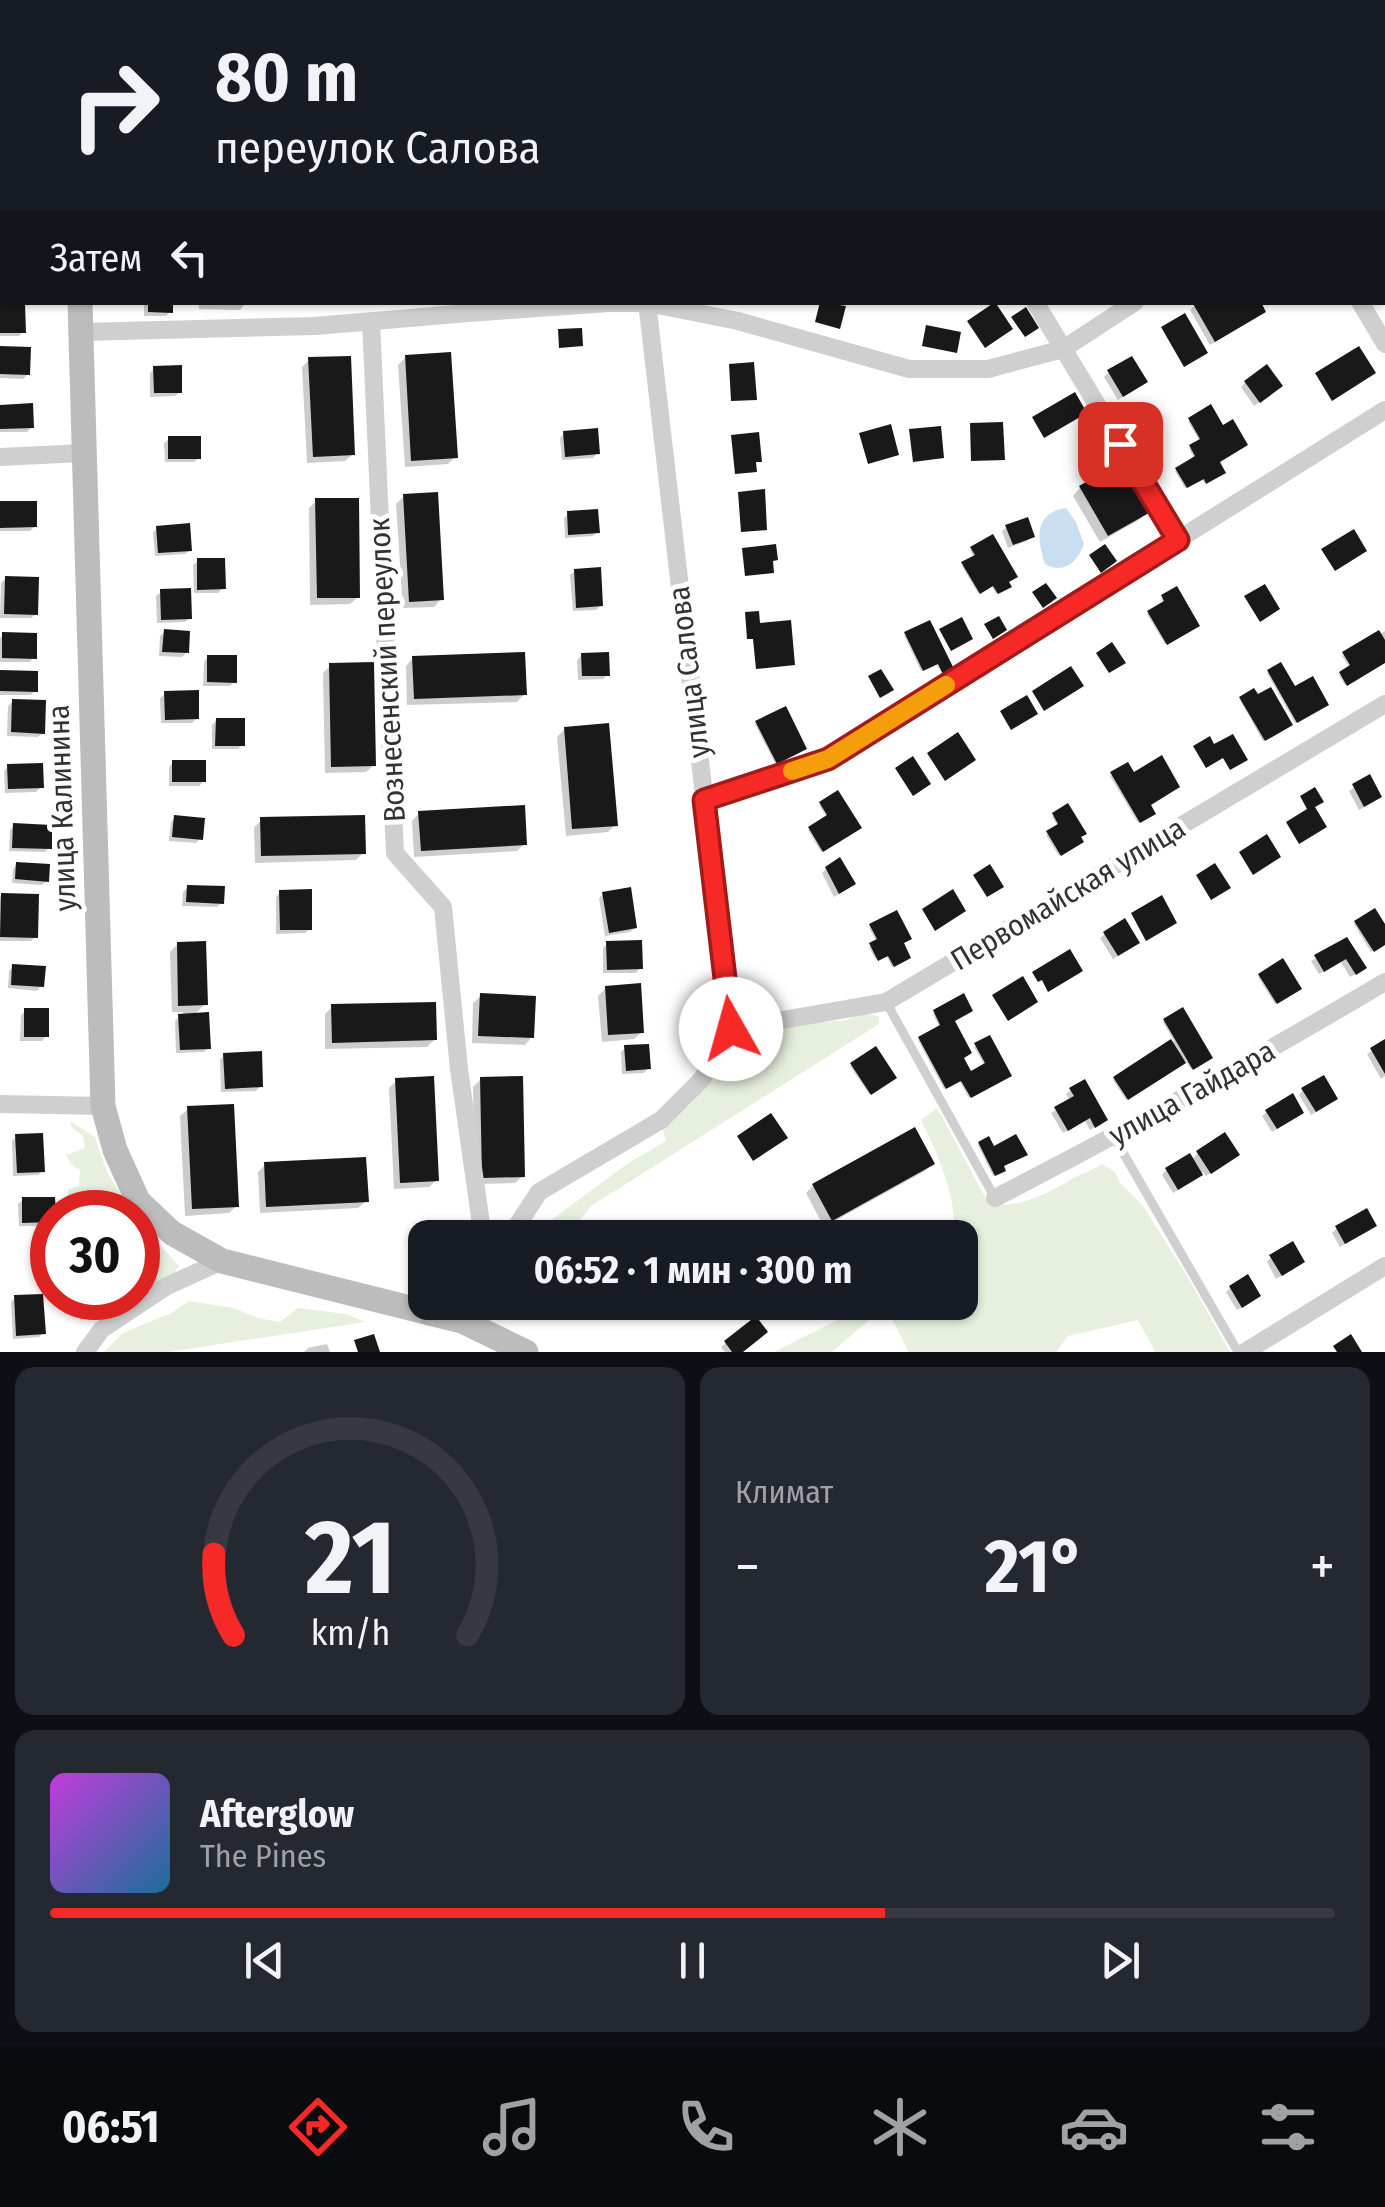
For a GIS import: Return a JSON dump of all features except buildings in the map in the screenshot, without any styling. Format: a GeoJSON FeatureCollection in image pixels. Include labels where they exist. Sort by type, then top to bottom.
{"type":"FeatureCollection","features":[{"type":"Feature","properties":{"kind":"main road","name":"улица Калинина"},"geometry":{"type":"LineString","coordinates":[[80,305],[103,1106],[114,1150],[138,1202],[172,1233],[222,1261],[408,1300]]}},
{"type":"Feature","properties":{"kind":"main road","name":"улица Калинина"},"geometry":{"type":"LineString","coordinates":[[479,1320],[526,1352]]}},
{"type":"Feature","properties":{"kind":"street"},"geometry":{"type":"LineString","coordinates":[[82,332],[314,326],[575,305]]}},
{"type":"Feature","properties":{"kind":"street","name":"улица Салова"},"geometry":{"type":"LineString","coordinates":[[646,305],[731,1029]]}},
{"type":"Feature","properties":{"kind":"street"},"geometry":{"type":"LineString","coordinates":[[656,305],[738,321],[909,368],[988,370],[1063,349],[1130,305]]}},
{"type":"Feature","properties":{"kind":"street"},"geometry":{"type":"LineString","coordinates":[[1037,305],[1178,540]]}},
{"type":"Feature","properties":{"kind":"street"},"geometry":{"type":"LineString","coordinates":[[1362,305],[1385,344]]}},
{"type":"Feature","properties":{"kind":"street","name":"Вознесенский переулок"},"geometry":{"type":"LineString","coordinates":[[371,321],[396,854],[443,906],[459,1068],[480,1220]]}},
{"type":"Feature","properties":{"kind":"street"},"geometry":{"type":"LineString","coordinates":[[704,800],[828,759],[1385,410]]}},
{"type":"Feature","properties":{"kind":"street"},"geometry":{"type":"LineString","coordinates":[[0,457],[84,453]]}},
{"type":"Feature","properties":{"kind":"street","name":"Первомайская улица"},"geometry":{"type":"LineString","coordinates":[[731,1029],[886,1002],[1385,704]]}},
{"type":"Feature","properties":{"kind":"street","name":"улица Гайдара"},"geometry":{"type":"LineString","coordinates":[[995,1198],[1114,1137],[1385,982]]}},
{"type":"Feature","properties":{"kind":"street"},"geometry":{"type":"LineString","coordinates":[[521,1220],[539,1192],[661,1120],[702,1079],[731,1029]]}},
{"type":"Feature","properties":{"kind":"street"},"geometry":{"type":"LineString","coordinates":[[0,1104],[103,1106]]}},
{"type":"Feature","properties":{"kind":"street"},"geometry":{"type":"LineString","coordinates":[[85,1352],[102,1328],[168,1286],[222,1261]]}},
{"type":"Feature","properties":{"kind":"street"},"geometry":{"type":"LineString","coordinates":[[1241,1352],[1385,1266]]}},
{"type":"Feature","properties":{"kind":"lane"},"geometry":{"type":"LineString","coordinates":[[886,1002],[995,1198]]}},
{"type":"Feature","properties":{"kind":"lane"},"geometry":{"type":"LineString","coordinates":[[1114,1137],[1241,1352]]}},
{"type":"Feature","properties":{"kind":"green space"},"geometry":{"type":"Polygon","coordinates":[[[867,1013],[879,1017],[879,1024],[591,1206],[580,1220],[551,1220],[627,1164],[666,1141],[663,1130],[671,1119],[734,1062],[740,1047],[795,1025],[846,1020],[867,1013]]]}},
{"type":"Feature","properties":{"kind":"green space"},"geometry":{"type":"Polygon","coordinates":[[[937,1108],[989,1204],[1028,1200],[1102,1164],[1114,1171],[1143,1206],[1230,1352],[1155,1352],[1138,1320],[1068,1336],[1056,1352],[909,1352],[893,1320],[978,1320],[978,1220],[954,1220],[950,1192],[921,1120],[937,1108]]]}},
{"type":"Feature","properties":{"kind":"green space"},"geometry":{"type":"Polygon","coordinates":[[[70,1121],[95,1137],[107,1172],[118,1190],[68,1190],[79,1186],[80,1170],[66,1155],[85,1148],[83,1136],[72,1128],[70,1121]]]}},
{"type":"Feature","properties":{"kind":"green space"},"geometry":{"type":"Polygon","coordinates":[[[160,1245],[179,1266],[160,1283],[160,1245]]]}},
{"type":"Feature","properties":{"kind":"green space"},"geometry":{"type":"Polygon","coordinates":[[[189,1301],[234,1308],[280,1322],[298,1308],[346,1314],[365,1322],[168,1352],[104,1352],[123,1333],[189,1301]]]}},
{"type":"Feature","properties":{"kind":"green space"},"geometry":{"type":"Polygon","coordinates":[[[837,1320],[869,1320],[832,1352],[774,1352],[837,1320]]]}},
{"type":"Feature","properties":{"kind":"water"},"geometry":{"type":"Polygon","coordinates":[[[1066,508],[1084,544],[1069,565],[1052,567],[1045,564],[1040,529],[1048,515],[1066,508]]]}},
{"type":"Feature","properties":{"kind":"slow traffic"},"geometry":{"type":"LineString","coordinates":[[792,771],[828,759],[946,685]]}},
{"type":"Feature","properties":{"kind":"route"},"geometry":{"type":"LineString","coordinates":[[731,1029],[704,800],[828,759],[1178,540],[1120,444]]}}]}
